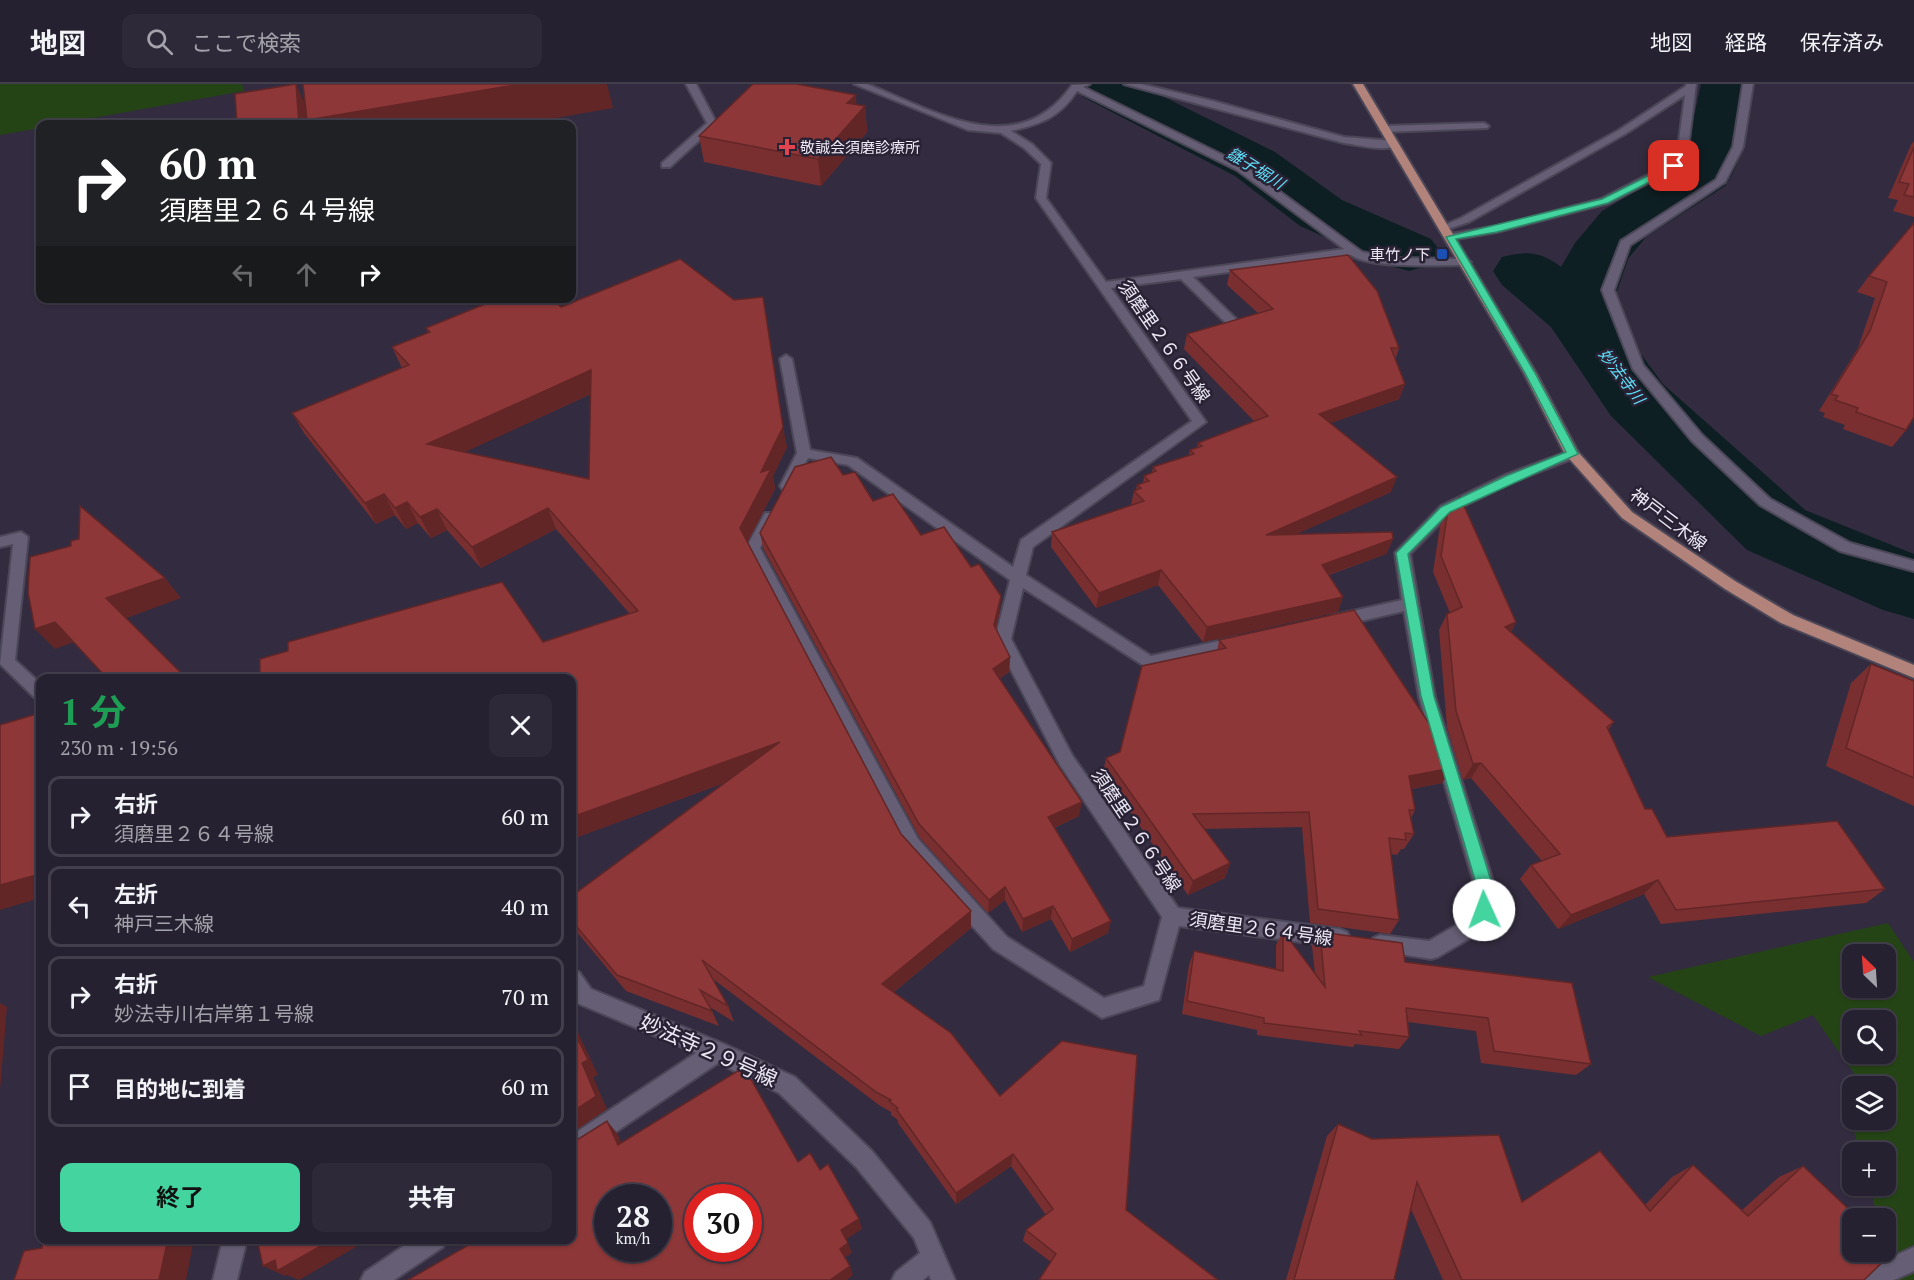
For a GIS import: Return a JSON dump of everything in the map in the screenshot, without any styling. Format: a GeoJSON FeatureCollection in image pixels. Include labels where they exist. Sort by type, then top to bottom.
{"type":"FeatureCollection","features":[{"type":"Feature","properties":{"kind":"main road","name":"神戸三木線"},"geometry":{"type":"LineString","coordinates":[[1358,84],[1530,373],[1572,454],[1628,515],[1730,585],[1787,619],[1914,672]]}},
{"type":"Feature","properties":{"kind":"street"},"geometry":{"type":"LineString","coordinates":[[666,165],[712,124],[691,84]]}},
{"type":"Feature","properties":{"kind":"street"},"geometry":{"type":"LineString","coordinates":[[859,84],[971,128],[1003,130],[1037,122],[1064,103],[1075,87],[1086,84]]}},
{"type":"Feature","properties":{"kind":"street"},"geometry":{"type":"LineString","coordinates":[[1129,84],[1263,117],[1326,137],[1378,145],[1394,144]]}},
{"type":"Feature","properties":{"kind":"street"},"geometry":{"type":"LineString","coordinates":[[1748,84],[1738,147],[1720,182],[1625,243],[1608,290],[1637,366],[1697,438],[1765,501],[1845,547],[1914,566]]}},
{"type":"Feature","properties":{"kind":"street"},"geometry":{"type":"LineString","coordinates":[[1448,232],[1497,229],[1605,201],[1674,166],[1683,148],[1691,86]]}},
{"type":"Feature","properties":{"kind":"street"},"geometry":{"type":"LineString","coordinates":[[1448,232],[1465,220],[1622,132],[1691,86]]}},
{"type":"Feature","properties":{"kind":"street"},"geometry":{"type":"LineString","coordinates":[[1075,87],[1241,168],[1359,255],[1393,261],[1465,262]]}},
{"type":"Feature","properties":{"kind":"street"},"geometry":{"type":"LineString","coordinates":[[1383,129],[1484,126]]}},
{"type":"Feature","properties":{"kind":"street","name":"須磨里２６６号線"},"geometry":{"type":"LineString","coordinates":[[804,453],[753,548],[911,845],[1000,943],[1102,1008],[1152,993],[1172,916],[1066,760],[1003,639],[1026,544],[1199,422],[1041,198],[1047,163],[1028,146],[1003,130]]}},
{"type":"Feature","properties":{"kind":"street"},"geometry":{"type":"LineString","coordinates":[[1103,286],[1353,251]]}},
{"type":"Feature","properties":{"kind":"street"},"geometry":{"type":"LineString","coordinates":[[1184,275],[1234,324]]}},
{"type":"Feature","properties":{"kind":"street"},"geometry":{"type":"LineString","coordinates":[[786,359],[804,453],[852,461],[1017,577],[1149,663],[1251,640]]}},
{"type":"Feature","properties":{"kind":"street","name":"須磨里２６４号線"},"geometry":{"type":"LineString","coordinates":[[1172,916],[1431,950],[1480,922],[1488,897],[1427,696],[1402,553],[1446,509],[1510,478],[1572,454]]}},
{"type":"Feature","properties":{"kind":"street"},"geometry":{"type":"LineString","coordinates":[[0,542],[21,537],[7,662],[36,688]]}},
{"type":"Feature","properties":{"kind":"street"},"geometry":{"type":"LineString","coordinates":[[1320,625],[1411,604]]}},
{"type":"Feature","properties":{"kind":"street","name":"妙法寺２９号線"},"geometry":{"type":"LineString","coordinates":[[576,985],[584,996],[717,1052],[787,1085],[864,1159],[922,1230],[943,1280]]}},
{"type":"Feature","properties":{"kind":"street"},"geometry":{"type":"LineString","coordinates":[[576,1145],[717,1052]]}},
{"type":"Feature","properties":{"kind":"street"},"geometry":{"type":"LineString","coordinates":[[225,1280],[234,1244]]}},
{"type":"Feature","properties":{"kind":"street"},"geometry":{"type":"LineString","coordinates":[[373,1280],[427,1244]]}},
{"type":"Feature","properties":{"kind":"street"},"geometry":{"type":"LineString","coordinates":[[904,1280],[933,1257]]}},
{"type":"Feature","properties":{"kind":"street"},"geometry":{"type":"LineString","coordinates":[[1868,1280],[1914,1259]]}},
{"type":"Feature","properties":{"kind":"green space"},"geometry":{"type":"Polygon","coordinates":[[[0,84],[242,84],[244,91],[81,120],[36,120],[36,129],[0,135],[0,84]]]}},
{"type":"Feature","properties":{"kind":"green space"},"geometry":{"type":"Polygon","coordinates":[[[1888,923],[1914,962],[1914,1280],[1895,1280],[1890,1262],[1896,1262],[1896,1208],[1875,1208],[1872,1196],[1896,1196],[1896,1142],[1857,1142],[1854,1130],[1896,1130],[1896,1076],[1856,1076],[1848,1064],[1896,1064],[1896,1010],[1842,1010],[1842,1056],[1813,1015],[1761,1036],[1648,977],[1888,923]]]}},
{"type":"Feature","properties":{"kind":"building"},"geometry":{"type":"Polygon","coordinates":[[[296,84],[299,120],[237,120],[235,94],[296,84]]]}},
{"type":"Feature","properties":{"kind":"building"},"geometry":{"type":"Polygon","coordinates":[[[303,84],[521,84],[307,120],[303,84]]]}},
{"type":"Feature","properties":{"kind":"building"},"geometry":{"type":"Polygon","coordinates":[[[753,84],[796,84],[856,95],[847,103],[865,106],[818,159],[699,136],[753,84]]]}},
{"type":"Feature","properties":{"kind":"building"},"geometry":{"type":"Polygon","coordinates":[[[1914,147],[1914,197],[1904,195],[1909,184],[1899,182],[1914,147]]]}},
{"type":"Feature","properties":{"kind":"building"},"geometry":{"type":"Polygon","coordinates":[[[1914,223],[1914,417],[1906,430],[1856,412],[1858,408],[1835,400],[1838,396],[1831,394],[1870,331],[1887,282],[1869,276],[1914,223]]]}},
{"type":"Feature","properties":{"kind":"building"},"geometry":{"type":"Polygon","coordinates":[[[1348,255],[1377,291],[1399,348],[1391,348],[1405,384],[1319,414],[1397,477],[1266,535],[1392,532],[1393,539],[1322,565],[1343,597],[1207,627],[1161,570],[1099,593],[1052,532],[1144,501],[1134,491],[1141,488],[1137,485],[1149,481],[1144,476],[1156,471],[1153,467],[1194,454],[1190,450],[1202,446],[1198,443],[1268,416],[1187,334],[1273,309],[1230,270],[1348,255]]]}},
{"type":"Feature","properties":{"kind":"building"},"geometry":{"type":"Polygon","coordinates":[[[680,259],[734,300],[763,297],[783,427],[761,472],[771,469],[740,528],[901,834],[971,911],[882,984],[951,1033],[1000,1096],[1062,1041],[1137,1055],[1126,1210],[1218,1280],[1039,1280],[1056,1254],[1026,1230],[1053,1209],[1013,1154],[956,1193],[896,1109],[898,1108],[889,1101],[891,1100],[876,1092],[702,960],[728,1006],[700,990],[712,1011],[617,975],[576,926],[576,893],[780,742],[576,816],[576,674],[260,674],[260,659],[288,651],[288,642],[502,582],[543,642],[638,611],[548,508],[472,547],[437,509],[420,517],[407,502],[395,508],[384,494],[365,503],[292,413],[409,365],[392,347],[430,332],[426,328],[488,303],[557,303],[561,307],[576,303],[576,301],[680,259]],[[591,370],[427,444],[589,479],[591,370]]]}},
{"type":"Feature","properties":{"kind":"building"},"geometry":{"type":"Polygon","coordinates":[[[831,457],[843,475],[855,472],[873,501],[893,494],[921,535],[944,527],[971,567],[979,564],[1001,596],[994,625],[1010,657],[993,669],[1082,802],[1048,817],[1111,921],[1072,939],[1053,906],[1023,919],[1005,887],[989,900],[919,824],[760,533],[795,467],[831,457]]]}},
{"type":"Feature","properties":{"kind":"building"},"geometry":{"type":"Polygon","coordinates":[[[1460,497],[1516,622],[1505,627],[1614,722],[1607,727],[1645,809],[1652,809],[1667,837],[1837,821],[1885,889],[1676,910],[1658,880],[1571,915],[1531,865],[1560,854],[1481,763],[1473,764],[1456,711],[1447,614],[1462,607],[1441,556],[1448,510],[1460,497]]]}},
{"type":"Feature","properties":{"kind":"building"},"geometry":{"type":"Polygon","coordinates":[[[80,506],[165,578],[106,598],[182,674],[103,674],[55,622],[35,629],[28,592],[30,557],[71,546],[71,541],[79,539],[80,506]]]}},
{"type":"Feature","properties":{"kind":"building"},"geometry":{"type":"Polygon","coordinates":[[[1354,610],[1446,749],[1452,768],[1409,776],[1415,810],[1409,810],[1414,834],[1405,833],[1406,840],[1389,838],[1399,920],[1318,909],[1309,812],[1193,814],[1230,863],[1193,881],[1106,758],[1120,752],[1142,666],[1226,648],[1219,640],[1354,610]]]}},
{"type":"Feature","properties":{"kind":"building"},"geometry":{"type":"Polygon","coordinates":[[[1871,664],[1914,681],[1914,778],[1846,748],[1871,664]]]}},
{"type":"Feature","properties":{"kind":"building"},"geometry":{"type":"Polygon","coordinates":[[[36,714],[36,875],[0,885],[0,725],[36,714]]]}},
{"type":"Feature","properties":{"kind":"building"},"geometry":{"type":"Polygon","coordinates":[[[1283,931],[1325,987],[1320,932],[1402,943],[1405,962],[1572,983],[1591,1064],[1494,1051],[1488,1018],[1406,1008],[1409,1037],[1359,1031],[1362,1035],[1264,1023],[1264,1018],[1187,1001],[1194,951],[1283,971],[1283,931]]]}},
{"type":"Feature","properties":{"kind":"building"},"geometry":{"type":"Polygon","coordinates":[[[576,1035],[588,1060],[582,1063],[596,1096],[576,1109],[576,1035]]]}},
{"type":"Feature","properties":{"kind":"building"},"geometry":{"type":"Polygon","coordinates":[[[744,1067],[798,1162],[810,1153],[820,1170],[828,1164],[859,1219],[841,1230],[848,1243],[840,1249],[850,1266],[830,1280],[408,1280],[470,1244],[576,1244],[576,1140],[607,1121],[618,1145],[744,1067]]]}},
{"type":"Feature","properties":{"kind":"building"},"geometry":{"type":"Polygon","coordinates":[[[1338,1124],[1372,1139],[1499,1135],[1522,1202],[1600,1151],[1650,1211],[1693,1165],[1748,1216],[1803,1166],[1847,1208],[1842,1208],[1842,1262],[1883,1262],[1864,1280],[1462,1280],[1417,1182],[1394,1280],[1294,1280],[1338,1124]]]}},
{"type":"Feature","properties":{"kind":"building"},"geometry":{"type":"Polygon","coordinates":[[[42,1244],[167,1244],[159,1280],[14,1280],[24,1251],[42,1248],[42,1244]]]}},
{"type":"Feature","properties":{"kind":"building"},"geometry":{"type":"Polygon","coordinates":[[[258,1244],[324,1244],[277,1271],[275,1260],[263,1266],[258,1244]]]}},
{"type":"Feature","properties":{"kind":"waterway","name":"妙法寺川"},"geometry":{"type":"LineString","coordinates":[[1576,313],[1597,256],[1624,224],[1705,174],[1717,139],[1727,84]]}},
{"type":"Feature","properties":{"kind":"waterway","name":"雛子堀川"},"geometry":{"type":"LineString","coordinates":[[1101,86],[1255,164],[1321,213],[1409,252]]}},
{"type":"Feature","properties":{"kind":"waterway","name":"雛子堀川"},"geometry":{"type":"LineString","coordinates":[[1525,271],[1576,313]]}},
{"type":"Feature","properties":{"kind":"waterway","name":"妙法寺川"},"geometry":{"type":"LineString","coordinates":[[1576,313],[1637,400],[1776,530],[1914,588]]}},
{"type":"Feature","properties":{"kind":"place","name":"敬誠会須磨診療所"},"geometry":{"type":"Point","coordinates":[787,147]}},
{"type":"Feature","properties":{"kind":"place","name":"車竹ノ下"},"geometry":{"type":"Point","coordinates":[1442,254]}},
{"type":"Feature","properties":{"kind":"route"},"geometry":{"type":"LineString","coordinates":[[1484,910],[1488,897],[1427,696],[1402,553],[1446,509],[1510,478],[1572,454],[1530,373],[1451,237],[1497,229],[1605,201],[1674,166]]}}]}
